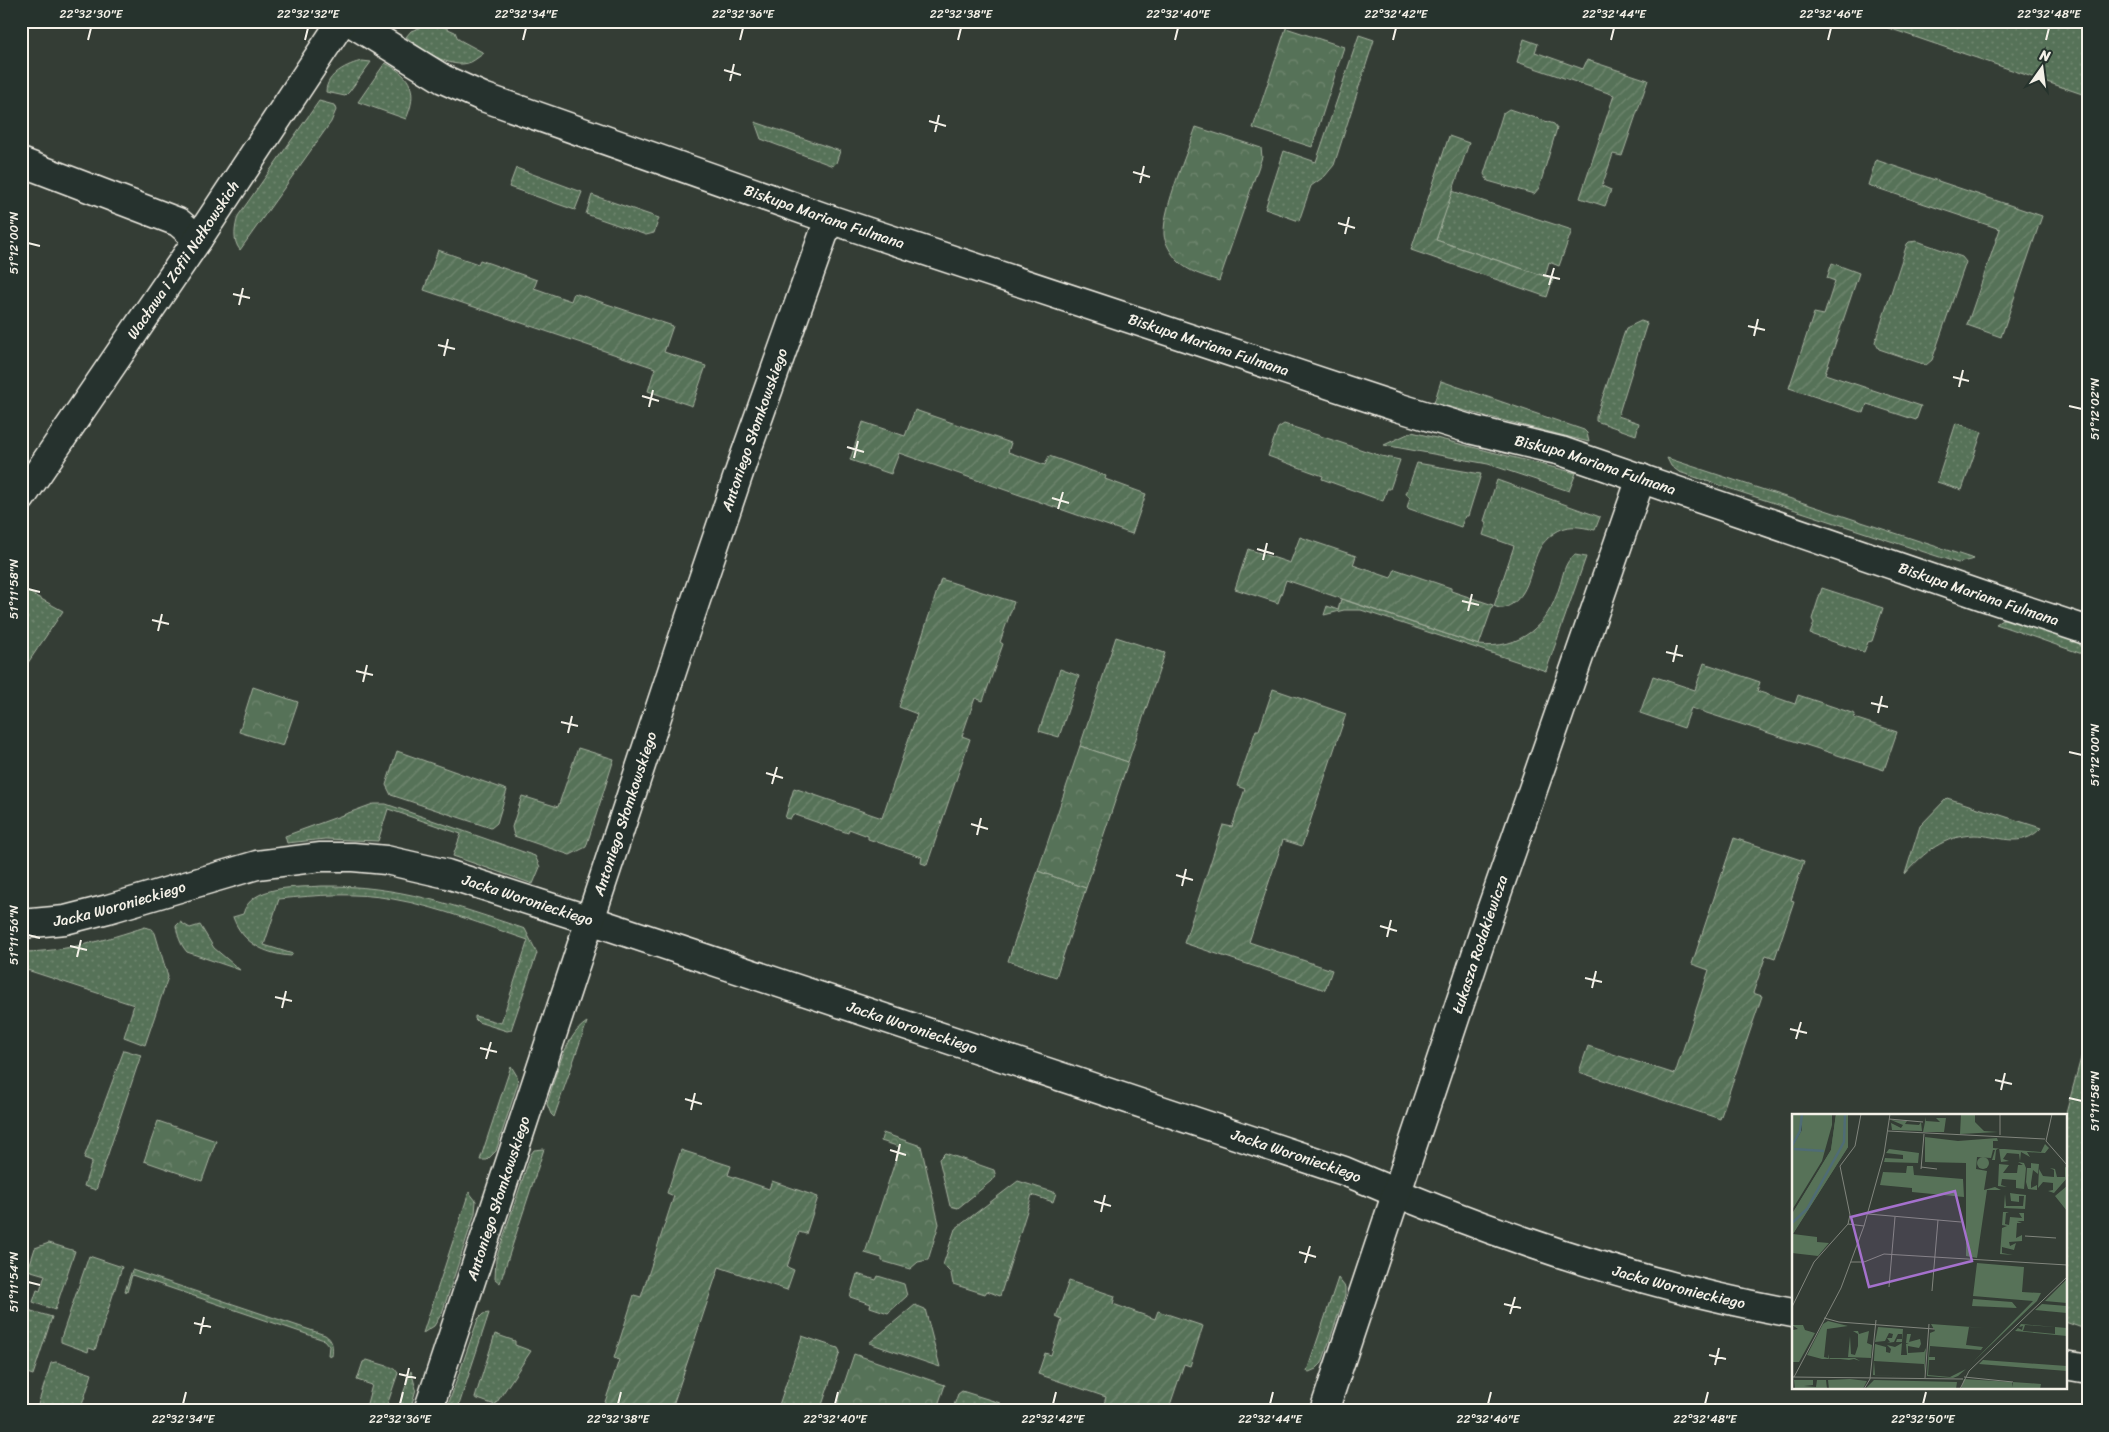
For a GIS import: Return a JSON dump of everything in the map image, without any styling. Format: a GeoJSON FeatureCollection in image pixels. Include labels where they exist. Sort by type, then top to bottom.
{"type":"FeatureCollection","features":[{"type":"Feature","properties":{"kind":"street","name":"Wacława i Zofii Nałkowskich"},"geometry":{"type":"LineString","coordinates":[[21,498],[198,239],[342,21]]}},
{"type":"Feature","properties":{"kind":"street","name":"Biskupa Mariana Fulmana"},"geometry":{"type":"LineString","coordinates":[[349,21],[443,79],[483,97],[829,219],[1397,407],[1473,430],[1561,451],[2086,630]]}},
{"type":"Feature","properties":{"kind":"street"},"geometry":{"type":"LineString","coordinates":[[21,162],[178,222],[198,239]]}},
{"type":"Feature","properties":{"kind":"street","name":"Antoniego Słomkowskiego"},"geometry":{"type":"LineString","coordinates":[[428,1411],[743,461],[829,219]]}},
{"type":"Feature","properties":{"kind":"street","name":"Łukasza Rodakiewicza"},"geometry":{"type":"LineString","coordinates":[[1324,1411],[1489,916],[1641,478]]}},
{"type":"Feature","properties":{"kind":"street","name":"Jacka Woronieckiego"},"geometry":{"type":"LineString","coordinates":[[21,924],[65,920],[257,865],[288,860],[337,857],[386,860],[416,866],[447,874],[590,920],[1344,1171],[1451,1215],[1615,1271],[1700,1294],[1792,1313]]}},
{"type":"Feature","properties":{"kind":"street"},"geometry":{"type":"LineString","coordinates":[[2066,1365],[2088,1369]]}},
{"type":"Feature","properties":{"kind":"green space"},"geometry":{"type":"Polygon","coordinates":[[[1868,21],[2088,21],[2088,96],[1868,21]]]}},
{"type":"Feature","properties":{"kind":"green space"},"geometry":{"type":"Polygon","coordinates":[[[429,24],[439,25],[455,32],[458,39],[484,53],[471,62],[463,64],[454,63],[436,57],[406,37],[411,31],[429,24]]]}},
{"type":"Feature","properties":{"kind":"green space"},"geometry":{"type":"Polygon","coordinates":[[[1286,28],[1344,47],[1312,147],[1253,128],[1286,28]]]}},
{"type":"Feature","properties":{"kind":"green space"},"geometry":{"type":"Polygon","coordinates":[[[1359,35],[1374,40],[1334,165],[1325,176],[1311,186],[1299,221],[1265,209],[1284,151],[1316,162],[1359,35]]]}},
{"type":"Feature","properties":{"kind":"green space"},"geometry":{"type":"Polygon","coordinates":[[[1524,39],[1538,44],[1535,52],[1583,69],[1587,60],[1648,80],[1622,156],[1613,154],[1602,186],[1611,190],[1605,206],[1580,198],[1614,95],[1517,62],[1524,39]]]}},
{"type":"Feature","properties":{"kind":"green space"},"geometry":{"type":"Polygon","coordinates":[[[362,61],[371,62],[345,96],[326,92],[327,86],[334,75],[344,67],[362,61]]]}},
{"type":"Feature","properties":{"kind":"green space"},"geometry":{"type":"Polygon","coordinates":[[[385,63],[401,73],[407,79],[410,86],[412,101],[406,119],[358,102],[385,63]]]}},
{"type":"Feature","properties":{"kind":"green space"},"geometry":{"type":"Polygon","coordinates":[[[319,101],[334,105],[336,110],[331,122],[240,250],[235,238],[238,216],[319,101]]]}},
{"type":"Feature","properties":{"kind":"green space"},"geometry":{"type":"Polygon","coordinates":[[[1509,109],[1554,124],[1557,128],[1539,188],[1534,194],[1488,181],[1484,174],[1503,113],[1509,109]]]}},
{"type":"Feature","properties":{"kind":"green space"},"geometry":{"type":"Polygon","coordinates":[[[755,122],[840,151],[836,163],[833,166],[761,139],[755,122]]]}},
{"type":"Feature","properties":{"kind":"green space"},"geometry":{"type":"Polygon","coordinates":[[[1196,127],[1261,148],[1262,157],[1219,281],[1182,265],[1171,252],[1164,237],[1167,210],[1171,196],[1196,127]]]}},
{"type":"Feature","properties":{"kind":"green space"},"geometry":{"type":"Polygon","coordinates":[[[1449,136],[1469,143],[1436,240],[1553,279],[1547,297],[1411,250],[1449,136]]]}},
{"type":"Feature","properties":{"kind":"green space"},"geometry":{"type":"Polygon","coordinates":[[[1876,160],[2042,216],[2001,337],[1967,325],[2000,229],[1868,185],[1876,160]]]}},
{"type":"Feature","properties":{"kind":"green space"},"geometry":{"type":"Polygon","coordinates":[[[516,168],[582,192],[575,210],[509,187],[516,168]]]}},
{"type":"Feature","properties":{"kind":"green space"},"geometry":{"type":"Polygon","coordinates":[[[1452,191],[1572,230],[1559,266],[1549,262],[1545,276],[1436,240],[1452,191]]]}},
{"type":"Feature","properties":{"kind":"green space"},"geometry":{"type":"Polygon","coordinates":[[[592,195],[659,218],[654,233],[646,235],[586,214],[592,195]]]}},
{"type":"Feature","properties":{"kind":"green space"},"geometry":{"type":"Polygon","coordinates":[[[1917,241],[1962,257],[1966,262],[1932,360],[1926,365],[1879,349],[1875,342],[1907,244],[1917,241]]]}},
{"type":"Feature","properties":{"kind":"green space"},"geometry":{"type":"Polygon","coordinates":[[[438,250],[478,264],[480,260],[537,280],[534,288],[571,301],[574,293],[673,326],[664,352],[706,366],[692,406],[648,391],[655,368],[424,290],[438,250]]]}},
{"type":"Feature","properties":{"kind":"green space"},"geometry":{"type":"Polygon","coordinates":[[[1832,263],[1859,273],[1825,374],[1921,406],[1916,420],[1867,404],[1864,413],[1789,388],[1814,313],[1824,315],[1835,281],[1827,278],[1832,263]]]}},
{"type":"Feature","properties":{"kind":"green space"},"geometry":{"type":"Polygon","coordinates":[[[1641,321],[1647,323],[1618,416],[1639,423],[1636,435],[1596,421],[1596,417],[1626,328],[1641,321]]]}},
{"type":"Feature","properties":{"kind":"green space"},"geometry":{"type":"Polygon","coordinates":[[[1441,381],[1584,430],[1587,433],[1589,442],[1434,403],[1441,381]]]}},
{"type":"Feature","properties":{"kind":"green space"},"geometry":{"type":"Polygon","coordinates":[[[915,410],[1011,443],[1008,452],[1045,465],[1049,456],[1106,476],[1105,479],[1146,494],[1132,534],[899,453],[891,474],[850,460],[863,422],[905,436],[915,410]]]}},
{"type":"Feature","properties":{"kind":"green space"},"geometry":{"type":"Polygon","coordinates":[[[1956,423],[1982,432],[1962,490],[1937,482],[1956,423]]]}},
{"type":"Feature","properties":{"kind":"green space"},"geometry":{"type":"Polygon","coordinates":[[[1284,424],[1381,456],[1400,460],[1390,489],[1387,489],[1383,501],[1322,479],[1323,476],[1268,456],[1278,428],[1284,424]]]}},
{"type":"Feature","properties":{"kind":"green space"},"geometry":{"type":"Polygon","coordinates":[[[1412,432],[1576,473],[1569,491],[1488,464],[1384,445],[1412,432]]]}},
{"type":"Feature","properties":{"kind":"green space"},"geometry":{"type":"Polygon","coordinates":[[[1667,458],[1974,559],[1958,563],[1679,472],[1671,466],[1667,458]]]}},
{"type":"Feature","properties":{"kind":"green space"},"geometry":{"type":"Polygon","coordinates":[[[1417,463],[1481,474],[1468,516],[1465,516],[1461,527],[1407,508],[1410,497],[1406,494],[1417,463]]]}},
{"type":"Feature","properties":{"kind":"green space"},"geometry":{"type":"Polygon","coordinates":[[[1497,480],[1600,517],[1595,530],[1569,527],[1558,531],[1548,538],[1537,554],[1523,592],[1512,604],[1501,608],[1494,606],[1514,546],[1483,535],[1487,522],[1484,521],[1497,480]]]}},
{"type":"Feature","properties":{"kind":"green space"},"geometry":{"type":"Polygon","coordinates":[[[1300,537],[1356,556],[1353,565],[1391,578],[1395,569],[1493,605],[1479,645],[1286,580],[1278,603],[1235,589],[1248,549],[1290,563],[1300,537]]]}},
{"type":"Feature","properties":{"kind":"green space"},"geometry":{"type":"Polygon","coordinates":[[[1575,555],[1586,557],[1546,671],[1361,610],[1344,610],[1324,615],[1327,606],[1338,610],[1341,599],[1479,645],[1494,646],[1507,643],[1519,639],[1540,624],[1554,601],[1568,561],[1575,555]]]}},
{"type":"Feature","properties":{"kind":"green space"},"geometry":{"type":"Polygon","coordinates":[[[941,579],[1014,602],[1000,642],[1003,644],[983,701],[975,698],[962,736],[970,739],[927,865],[921,863],[922,857],[868,839],[868,836],[849,829],[848,833],[793,814],[790,819],[785,818],[794,788],[882,818],[917,714],[899,707],[941,579]]]}},
{"type":"Feature","properties":{"kind":"green space"},"geometry":{"type":"Polygon","coordinates":[[[21,588],[63,611],[21,673],[21,588]]]}},
{"type":"Feature","properties":{"kind":"green space"},"geometry":{"type":"Polygon","coordinates":[[[1822,588],[1883,608],[1872,641],[1868,642],[1864,652],[1810,634],[1814,623],[1812,619],[1822,588]]]}},
{"type":"Feature","properties":{"kind":"green space"},"geometry":{"type":"Polygon","coordinates":[[[2005,618],[2077,641],[2088,656],[1996,624],[2005,618]]]}},
{"type":"Feature","properties":{"kind":"green space"},"geometry":{"type":"Polygon","coordinates":[[[1116,637],[1165,653],[1128,762],[1080,746],[1116,637]]]}},
{"type":"Feature","properties":{"kind":"green space"},"geometry":{"type":"Polygon","coordinates":[[[1704,663],[1760,682],[1757,691],[1795,704],[1798,695],[1855,714],[1854,718],[1897,732],[1884,770],[1691,708],[1684,728],[1640,713],[1653,676],[1695,690],[1704,663]]]}},
{"type":"Feature","properties":{"kind":"green space"},"geometry":{"type":"Polygon","coordinates":[[[1060,669],[1079,676],[1059,737],[1039,731],[1060,669]]]}},
{"type":"Feature","properties":{"kind":"green space"},"geometry":{"type":"Polygon","coordinates":[[[253,687],[298,702],[283,746],[239,732],[253,687]]]}},
{"type":"Feature","properties":{"kind":"green space"},"geometry":{"type":"Polygon","coordinates":[[[1273,689],[1346,714],[1302,846],[1283,840],[1249,942],[1332,970],[1325,990],[1184,943],[1223,825],[1232,827],[1245,789],[1237,786],[1256,730],[1259,730],[1273,689]]]}},
{"type":"Feature","properties":{"kind":"green space"},"geometry":{"type":"Polygon","coordinates":[[[1080,746],[1128,762],[1086,888],[1038,871],[1080,746]]]}},
{"type":"Feature","properties":{"kind":"green space"},"geometry":{"type":"Polygon","coordinates":[[[578,748],[614,759],[586,847],[570,855],[514,836],[512,827],[522,796],[558,807],[578,748]]]}},
{"type":"Feature","properties":{"kind":"green space"},"geometry":{"type":"Polygon","coordinates":[[[397,751],[507,790],[497,823],[491,828],[391,795],[386,785],[397,751]]]}},
{"type":"Feature","properties":{"kind":"green space"},"geometry":{"type":"Polygon","coordinates":[[[1947,798],[2041,828],[2033,835],[2017,840],[1974,835],[1953,838],[1927,852],[1905,874],[1920,826],[1947,798]]]}},
{"type":"Feature","properties":{"kind":"green space"},"geometry":{"type":"Polygon","coordinates":[[[373,804],[386,804],[535,856],[540,867],[533,884],[453,856],[461,834],[388,809],[378,841],[325,839],[287,843],[285,836],[373,804]]]}},
{"type":"Feature","properties":{"kind":"green space"},"geometry":{"type":"Polygon","coordinates":[[[1734,838],[1804,861],[1791,900],[1794,901],[1775,958],[1766,955],[1753,993],[1762,996],[1720,1119],[1579,1072],[1588,1046],[1675,1074],[1709,970],[1692,964],[1734,838]]]}},
{"type":"Feature","properties":{"kind":"green space"},"geometry":{"type":"Polygon","coordinates":[[[1038,871],[1086,888],[1056,977],[1008,961],[1038,871]]]}},
{"type":"Feature","properties":{"kind":"green space"},"geometry":{"type":"Polygon","coordinates":[[[322,886],[376,889],[425,898],[525,929],[537,953],[511,1030],[507,1031],[478,1022],[475,1016],[501,1023],[528,940],[410,902],[350,895],[308,896],[279,899],[264,945],[293,954],[291,956],[272,953],[256,946],[242,934],[233,917],[243,914],[248,904],[255,897],[265,892],[288,888],[322,886]]]}},
{"type":"Feature","properties":{"kind":"green space"},"geometry":{"type":"Polygon","coordinates":[[[180,922],[190,928],[200,925],[214,948],[240,970],[187,952],[181,943],[176,926],[180,922]]]}},
{"type":"Feature","properties":{"kind":"green space"},"geometry":{"type":"Polygon","coordinates":[[[145,927],[152,929],[155,933],[168,977],[145,1045],[124,1037],[134,1005],[21,968],[21,952],[69,948],[100,941],[145,927]]]}},
{"type":"Feature","properties":{"kind":"green space"},"geometry":{"type":"Polygon","coordinates":[[[587,1022],[554,1117],[547,1104],[561,1059],[572,1037],[587,1022]]]}},
{"type":"Feature","properties":{"kind":"green space"},"geometry":{"type":"Polygon","coordinates":[[[2088,1032],[2088,1330],[2066,1322],[2066,1114],[2088,1032]]]}},
{"type":"Feature","properties":{"kind":"green space"},"geometry":{"type":"Polygon","coordinates":[[[124,1050],[141,1055],[96,1190],[84,1186],[92,1161],[84,1158],[124,1050]]]}},
{"type":"Feature","properties":{"kind":"green space"},"geometry":{"type":"Polygon","coordinates":[[[511,1066],[517,1076],[518,1083],[496,1151],[487,1160],[480,1160],[511,1066]]]}},
{"type":"Feature","properties":{"kind":"green space"},"geometry":{"type":"Polygon","coordinates":[[[158,1121],[216,1141],[202,1181],[144,1161],[158,1121]]]}},
{"type":"Feature","properties":{"kind":"green space"},"geometry":{"type":"Polygon","coordinates":[[[883,1133],[921,1146],[939,1224],[928,1260],[918,1262],[910,1269],[882,1261],[882,1258],[865,1253],[900,1147],[881,1141],[883,1133]]]}},
{"type":"Feature","properties":{"kind":"green space"},"geometry":{"type":"Polygon","coordinates":[[[544,1149],[500,1283],[495,1279],[496,1259],[531,1154],[534,1150],[544,1149]]]}},
{"type":"Feature","properties":{"kind":"green space"},"geometry":{"type":"Polygon","coordinates":[[[681,1150],[731,1166],[728,1175],[769,1189],[772,1181],[818,1197],[806,1234],[799,1232],[787,1267],[794,1270],[787,1290],[719,1267],[671,1411],[602,1411],[619,1360],[614,1358],[634,1295],[641,1297],[674,1196],[667,1193],[681,1150]]]}},
{"type":"Feature","properties":{"kind":"green space"},"geometry":{"type":"Polygon","coordinates":[[[945,1153],[994,1170],[996,1177],[958,1208],[950,1206],[939,1159],[945,1153]]]}},
{"type":"Feature","properties":{"kind":"green space"},"geometry":{"type":"Polygon","coordinates":[[[1018,1181],[1056,1193],[1053,1202],[1032,1195],[1000,1296],[987,1291],[985,1294],[953,1284],[951,1273],[943,1265],[955,1229],[1018,1181]]]}},
{"type":"Feature","properties":{"kind":"green space"},"geometry":{"type":"Polygon","coordinates":[[[469,1192],[476,1201],[475,1213],[442,1313],[434,1326],[423,1333],[469,1192]]]}},
{"type":"Feature","properties":{"kind":"green space"},"geometry":{"type":"Polygon","coordinates":[[[49,1243],[75,1251],[55,1310],[33,1302],[37,1290],[40,1291],[45,1275],[28,1270],[35,1248],[49,1243]]]}},
{"type":"Feature","properties":{"kind":"green space"},"geometry":{"type":"Polygon","coordinates":[[[89,1256],[122,1267],[95,1350],[89,1348],[88,1352],[61,1342],[61,1338],[89,1256]]]}},
{"type":"Feature","properties":{"kind":"green space"},"geometry":{"type":"Polygon","coordinates":[[[132,1270],[325,1335],[332,1344],[332,1356],[328,1355],[329,1346],[324,1340],[132,1275],[127,1292],[125,1291],[132,1270]]]}},
{"type":"Feature","properties":{"kind":"green space"},"geometry":{"type":"Polygon","coordinates":[[[857,1274],[876,1280],[878,1276],[904,1284],[907,1296],[888,1313],[870,1307],[871,1304],[850,1297],[857,1274]]]}},
{"type":"Feature","properties":{"kind":"green space"},"geometry":{"type":"Polygon","coordinates":[[[1338,1278],[1345,1287],[1345,1295],[1322,1363],[1316,1369],[1309,1372],[1307,1371],[1338,1278]]]}},
{"type":"Feature","properties":{"kind":"green space"},"geometry":{"type":"Polygon","coordinates":[[[1069,1281],[1115,1296],[1113,1304],[1155,1319],[1158,1311],[1203,1326],[1190,1366],[1184,1364],[1168,1411],[1102,1411],[1106,1397],[1038,1374],[1045,1353],[1051,1355],[1062,1320],[1056,1317],[1069,1281]]]}},
{"type":"Feature","properties":{"kind":"green space"},"geometry":{"type":"Polygon","coordinates":[[[915,1305],[925,1309],[940,1367],[869,1343],[915,1305]]]}},
{"type":"Feature","properties":{"kind":"green space"},"geometry":{"type":"Polygon","coordinates":[[[21,1308],[52,1317],[33,1375],[21,1371],[21,1308]]]}},
{"type":"Feature","properties":{"kind":"green space"},"geometry":{"type":"Polygon","coordinates":[[[489,1313],[457,1411],[446,1411],[478,1319],[483,1314],[489,1313]]]}},
{"type":"Feature","properties":{"kind":"green space"},"geometry":{"type":"Polygon","coordinates":[[[495,1334],[515,1341],[515,1345],[531,1351],[495,1405],[475,1398],[495,1334]]]}},
{"type":"Feature","properties":{"kind":"green space"},"geometry":{"type":"Polygon","coordinates":[[[802,1336],[838,1348],[840,1352],[820,1411],[777,1411],[802,1336]]]}},
{"type":"Feature","properties":{"kind":"green space"},"geometry":{"type":"Polygon","coordinates":[[[854,1354],[945,1385],[936,1411],[835,1411],[854,1354]]]}},
{"type":"Feature","properties":{"kind":"green space"},"geometry":{"type":"Polygon","coordinates":[[[367,1360],[394,1368],[398,1373],[385,1411],[365,1411],[372,1385],[357,1380],[363,1362],[367,1360]]]}},
{"type":"Feature","properties":{"kind":"green space"},"geometry":{"type":"Polygon","coordinates":[[[56,1362],[92,1374],[81,1408],[88,1411],[36,1411],[51,1363],[56,1362]]]}},
{"type":"Feature","properties":{"kind":"green space"},"geometry":{"type":"Polygon","coordinates":[[[411,1371],[416,1389],[410,1411],[397,1411],[411,1371]]]}},
{"type":"Feature","properties":{"kind":"green space"},"geometry":{"type":"Polygon","coordinates":[[[962,1391],[1000,1403],[997,1411],[952,1411],[958,1394],[962,1391]]]}}]}
